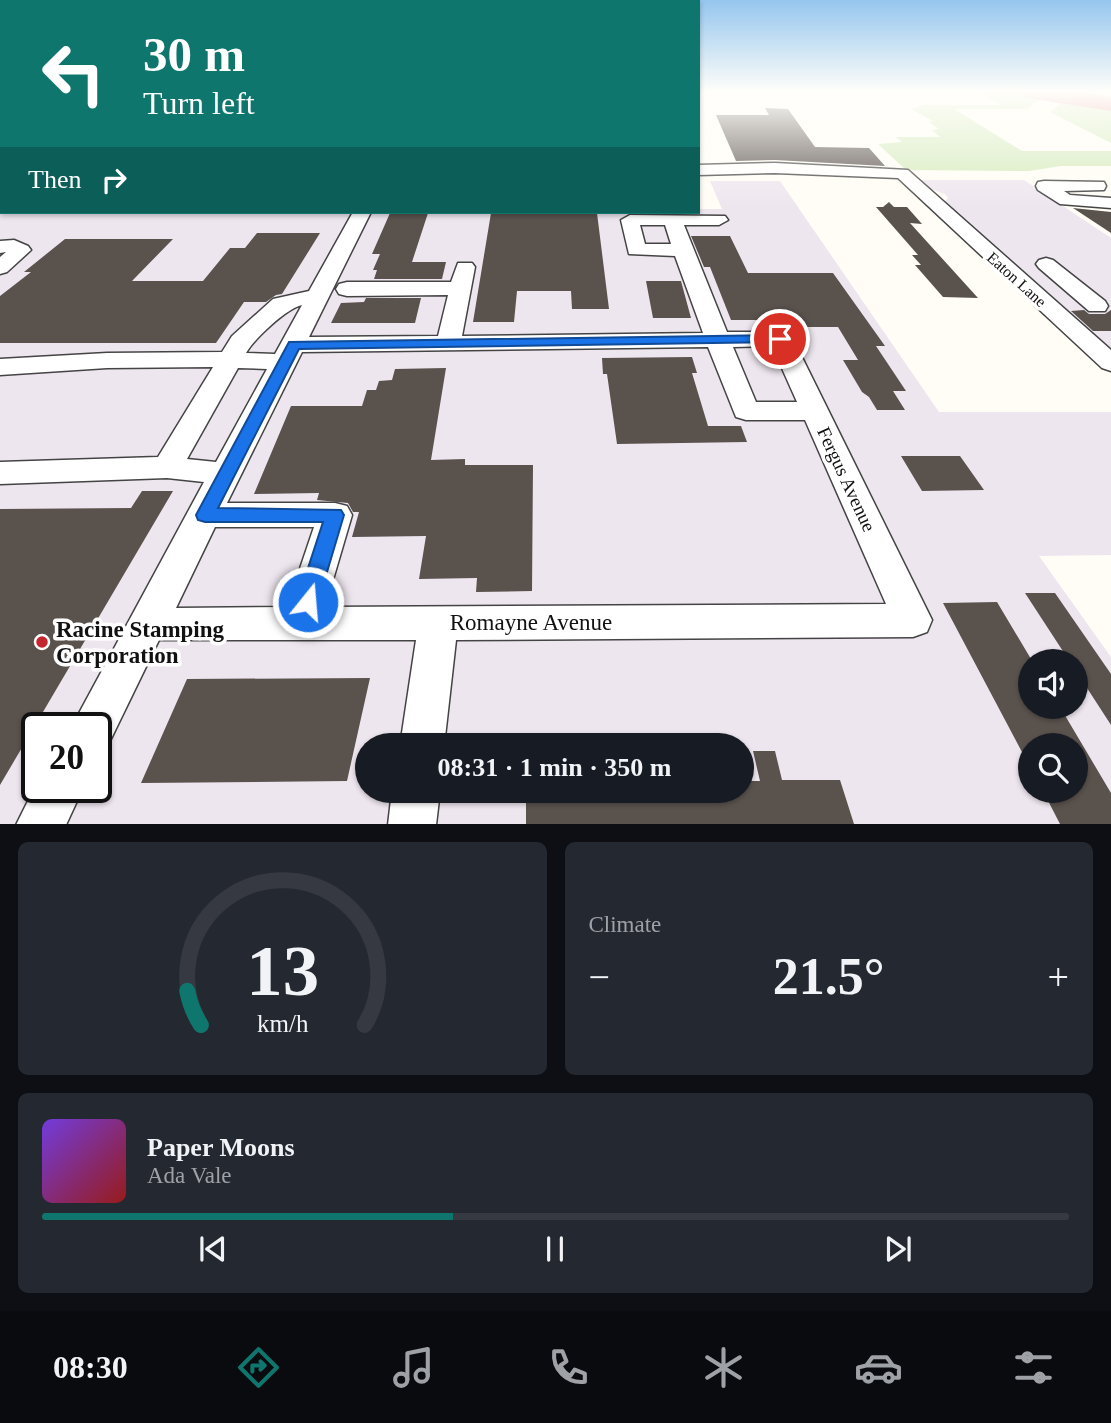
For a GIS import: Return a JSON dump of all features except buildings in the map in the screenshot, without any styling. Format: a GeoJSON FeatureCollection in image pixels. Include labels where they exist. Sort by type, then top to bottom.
{"type":"FeatureCollection","features":[{"type":"Feature","properties":{"kind":"street","name":"Eaton Lane"},"geometry":{"type":"LineString","coordinates":[[700,170],[775,168],[902,173],[1108,357]]}},
{"type":"Feature","properties":{"kind":"street"},"geometry":{"type":"LineString","coordinates":[[1099,187],[1044,187],[1066,200],[1111,203]]}},
{"type":"Feature","properties":{"kind":"street"},"geometry":{"type":"LineString","coordinates":[[102,712],[289,353],[333,293],[358,219]]}},
{"type":"Feature","properties":{"kind":"street"},"geometry":{"type":"LineString","coordinates":[[682,250],[636,250],[630,220],[719,220]]}},
{"type":"Feature","properties":{"kind":"street"},"geometry":{"type":"LineString","coordinates":[[673,220],[682,250],[746,411],[815,411]]}},
{"type":"Feature","properties":{"kind":"street"},"geometry":{"type":"LineString","coordinates":[[0,247],[14,246],[21,250],[0,268]]}},
{"type":"Feature","properties":{"kind":"street"},"geometry":{"type":"LineString","coordinates":[[1046,264],[1097,306]]}},
{"type":"Feature","properties":{"kind":"street"},"geometry":{"type":"LineString","coordinates":[[167,467],[241,341],[281,304],[333,293],[463,277],[449,342]]}},
{"type":"Feature","properties":{"kind":"street"},"geometry":{"type":"LineString","coordinates":[[1025,285],[1071,285]]}},
{"type":"Feature","properties":{"kind":"street","name":"Fergus Avenue"},"geometry":{"type":"LineString","coordinates":[[718,340],[780,339],[913,620]]}},
{"type":"Feature","properties":{"kind":"street"},"geometry":{"type":"LineString","coordinates":[[0,367],[77,360],[229,359],[449,342],[718,340]]}},
{"type":"Feature","properties":{"kind":"street"},"geometry":{"type":"LineString","coordinates":[[0,473],[167,467],[227,474]]}},
{"type":"Feature","properties":{"kind":"street"},"geometry":{"type":"LineString","coordinates":[[205,515],[335,515],[301,624]]}},
{"type":"Feature","properties":{"kind":"street","name":"Romayne Avenue"},"geometry":{"type":"LineString","coordinates":[[149,623],[913,620]]}},
{"type":"Feature","properties":{"kind":"street"},"geometry":{"type":"LineString","coordinates":[[424,733],[439,623]]}},
{"type":"Feature","properties":{"kind":"street"},"geometry":{"type":"LineString","coordinates":[[40,824],[52,803]]}},
{"type":"Feature","properties":{"kind":"street"},"geometry":{"type":"LineString","coordinates":[[412,824],[415,803]]}},
{"type":"Feature","properties":{"kind":"shaded area"},"geometry":{"type":"Polygon","coordinates":[[[899,180],[1024,180],[1111,238],[1111,354],[944,203],[948,198],[945,194],[927,188],[908,188],[899,180]]]}},
{"type":"Feature","properties":{"kind":"shaded area"},"geometry":{"type":"Polygon","coordinates":[[[710,181],[780,181],[939,412],[1111,412],[1111,555],[1039,556],[1111,657],[1111,824],[0,824],[0,214],[700,214],[700,209],[722,209],[710,181]]]}},
{"type":"Feature","properties":{"kind":"green space"},"geometry":{"type":"Polygon","coordinates":[[[933,130],[989,130],[1022,151],[1111,151],[1111,166],[1061,166],[1029,171],[906,170],[878,144],[902,142],[896,137],[940,137],[933,130]]]}},
{"type":"Feature","properties":{"kind":"green space"},"geometry":{"type":"Polygon","coordinates":[[[1086,130],[1111,130],[1111,143],[1086,130]]]}},
{"type":"Feature","properties":{"kind":"place","name":"Racine Stamping Corporation"},"geometry":{"type":"Point","coordinates":[42,642]}},
{"type":"Feature","properties":{"kind":"route"},"geometry":{"type":"LineString","coordinates":[[308,602],[335,515],[205,515],[294,345],[780,339]]}}]}
